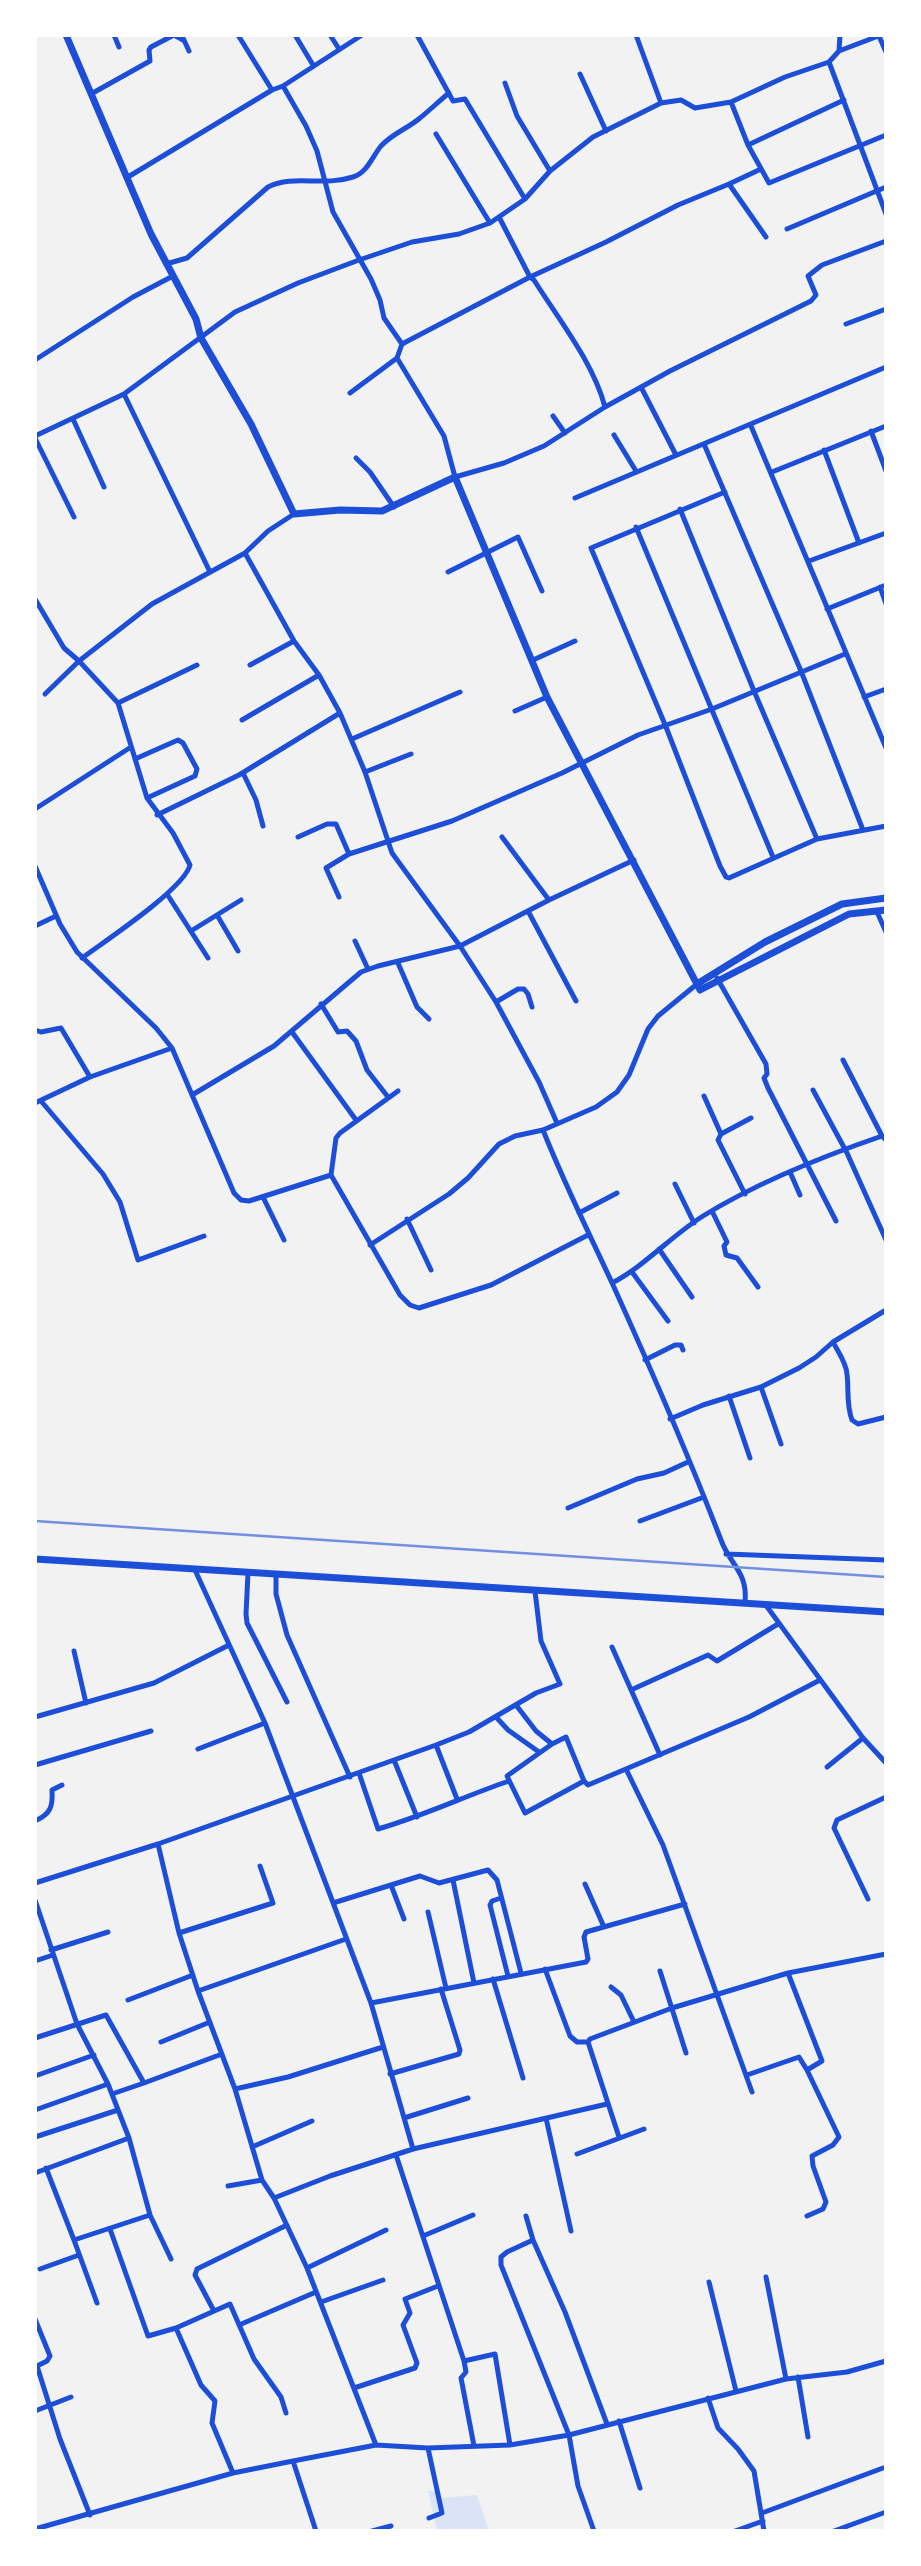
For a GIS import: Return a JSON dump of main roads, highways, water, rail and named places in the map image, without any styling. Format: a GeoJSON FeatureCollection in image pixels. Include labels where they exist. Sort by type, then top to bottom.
{"type":"FeatureCollection","features":[{"type":"Feature","properties":{"kind":"railway"},"geometry":{"type":"LineString","coordinates":[[35,1521],[886,1577]]}}]}
